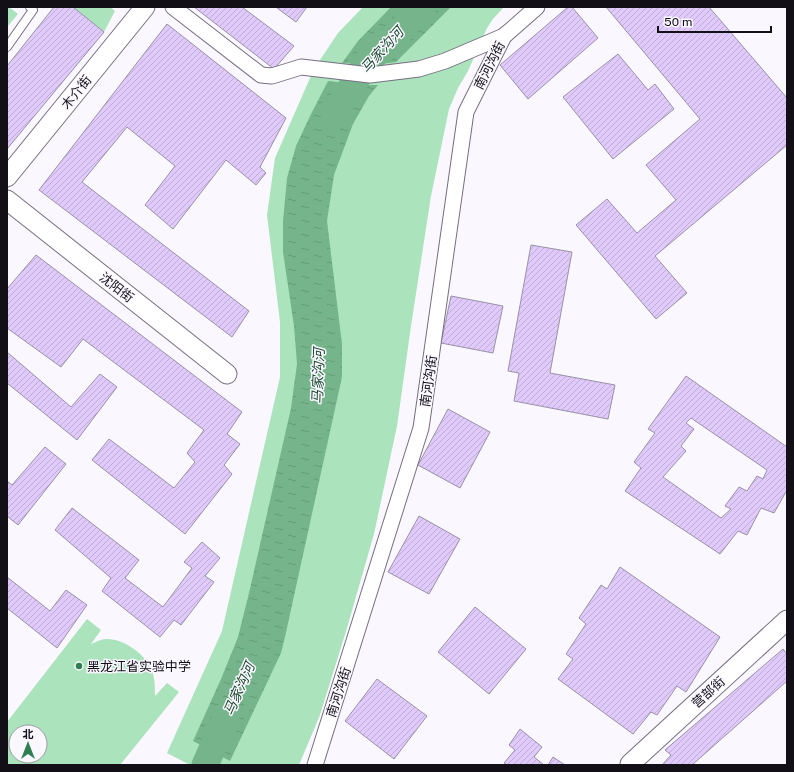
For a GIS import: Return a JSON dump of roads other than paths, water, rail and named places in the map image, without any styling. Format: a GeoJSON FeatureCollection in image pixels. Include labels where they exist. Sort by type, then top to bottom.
{"type":"FeatureCollection","features":[{"type":"Feature","properties":{"kind":"street"},"geometry":{"type":"LineString","coordinates":[[173,7],[261,75],[272,76],[301,67],[370,75],[419,69],[445,61],[504,36],[529,7]]}},
{"type":"Feature","properties":{"kind":"street","name":"南河沟街"},"geometry":{"type":"LineString","coordinates":[[315,765],[421,428],[466,112],[504,36],[538,7]]}},
{"type":"Feature","properties":{"kind":"street","name":"木介街"},"geometry":{"type":"LineString","coordinates":[[7,178],[135,11]]}},
{"type":"Feature","properties":{"kind":"street","name":"沈阳街"},"geometry":{"type":"LineString","coordinates":[[7,200],[227,374]]}},
{"type":"Feature","properties":{"kind":"street","name":"营部街"},"geometry":{"type":"LineString","coordinates":[[630,765],[787,620]]}},
{"type":"Feature","properties":{"kind":"lane"},"geometry":{"type":"LineString","coordinates":[[7,47],[33,10],[30,7]]}},
{"type":"Feature","properties":{"kind":"water"},"geometry":{"type":"Polygon","coordinates":[[[391,7],[451,7],[396,62],[374,65],[342,63],[358,41],[391,7]]]}},
{"type":"Feature","properties":{"kind":"water"},"geometry":{"type":"Polygon","coordinates":[[[328,81],[360,85],[378,85],[369,96],[353,124],[334,175],[327,221],[342,344],[342,377],[281,653],[230,761],[193,741],[238,637],[291,408],[297,364],[294,326],[283,252],[283,221],[287,178],[296,146],[328,81]]]}},
{"type":"Feature","properties":{"kind":"waterway","name":"马家沟河"},"geometry":{"type":"LineString","coordinates":[[334,114],[368,61],[406,25],[422,7]]}},
{"type":"Feature","properties":{"kind":"waterway","name":"马家沟河"},"geometry":{"type":"LineString","coordinates":[[205,765],[226,718]]}},
{"type":"Feature","properties":{"kind":"place","name":"黑龙江省实验中学"},"geometry":{"type":"Point","coordinates":[79,666]}}]}
